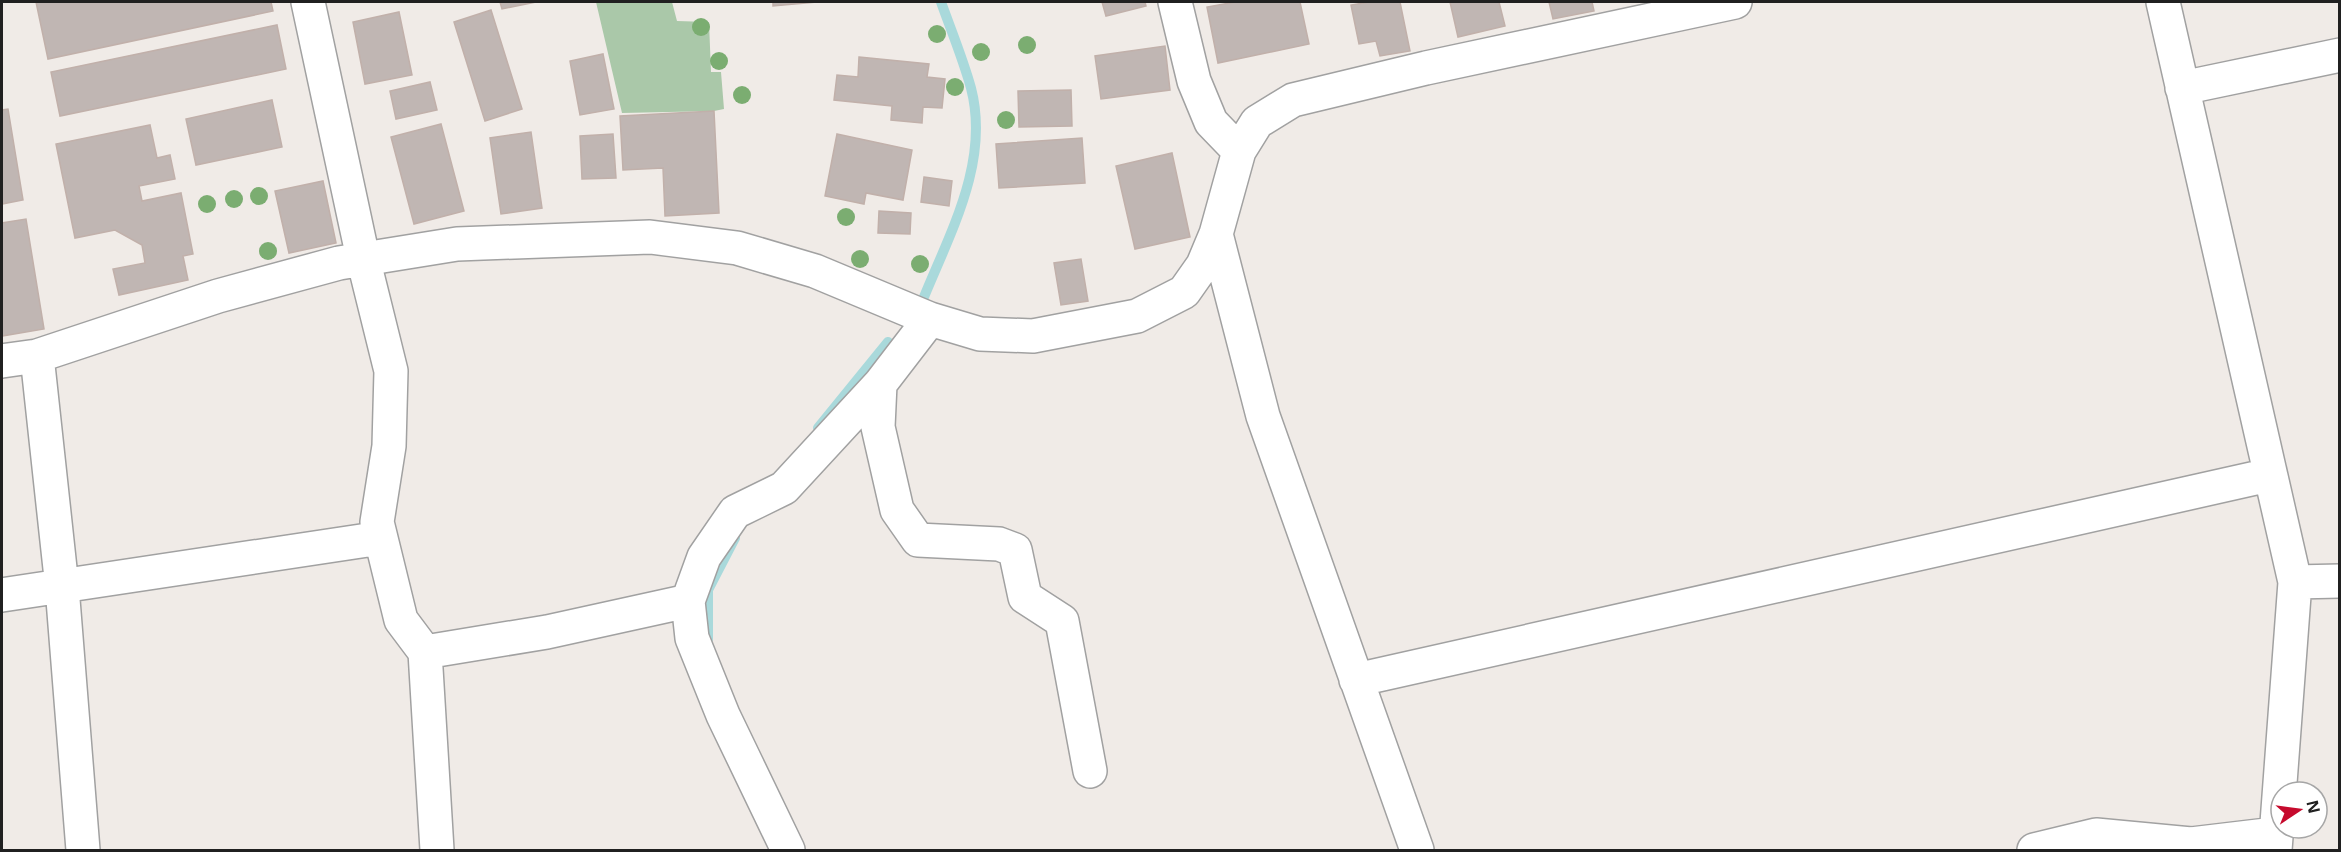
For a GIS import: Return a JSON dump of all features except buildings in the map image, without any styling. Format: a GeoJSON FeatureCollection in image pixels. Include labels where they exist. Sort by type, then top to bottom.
{"type":"FeatureCollection","features":[{"type":"Feature","properties":{"kind":"street"},"geometry":{"type":"LineString","coordinates":[[308,2],[363,258],[391,371],[388,446],[377,522],[401,620],[425,652],[437,850]]}},
{"type":"Feature","properties":{"kind":"street"},"geometry":{"type":"LineString","coordinates":[[1175,2],[1194,81],[1211,123],[1239,151]]}},
{"type":"Feature","properties":{"kind":"street"},"geometry":{"type":"LineString","coordinates":[[2,361],[37,356],[219,296],[363,258],[457,244],[650,237],[737,248],[815,271],[930,319],[980,334],[1033,336],[1137,316],[1184,292],[1203,265],[1216,234],[1239,151],[1257,122],[1293,100],[1426,68],[1735,2]]}},
{"type":"Feature","properties":{"kind":"street"},"geometry":{"type":"LineString","coordinates":[[2034,850],[2096,835],[2191,844],[2275,842],[2295,582],[2163,2]]}},
{"type":"Feature","properties":{"kind":"street"},"geometry":{"type":"LineString","coordinates":[[2182,88],[2340,55]]}},
{"type":"Feature","properties":{"kind":"street"},"geometry":{"type":"LineString","coordinates":[[1216,234],[1263,416],[1417,850]]}},
{"type":"Feature","properties":{"kind":"street"},"geometry":{"type":"LineString","coordinates":[[788,850],[723,715],[692,638],[688,601],[704,557],[735,512],[784,488],[880,384],[930,319]]}},
{"type":"Feature","properties":{"kind":"street"},"geometry":{"type":"LineString","coordinates":[[37,356],[62,587],[83,850]]}},
{"type":"Feature","properties":{"kind":"street"},"geometry":{"type":"LineString","coordinates":[[880,384],[878,427],[897,510],[918,540],[999,544],[1015,550],[1025,597],[1062,621],[1090,771]]}},
{"type":"Feature","properties":{"kind":"street"},"geometry":{"type":"LineString","coordinates":[[1356,680],[2269,475]]}},
{"type":"Feature","properties":{"kind":"street"},"geometry":{"type":"LineString","coordinates":[[2,595],[381,538]]}},
{"type":"Feature","properties":{"kind":"street"},"geometry":{"type":"LineString","coordinates":[[2295,582],[2340,581]]}},
{"type":"Feature","properties":{"kind":"street"},"geometry":{"type":"LineString","coordinates":[[425,652],[547,632],[688,601]]}},
{"type":"Feature","properties":{"kind":"green space"},"geometry":{"type":"Polygon","coordinates":[[[596,2],[672,2],[677,21],[709,22],[711,72],[721,72],[724,109],[622,113],[596,2]]]}},
{"type":"Feature","properties":{"kind":"waterway"},"geometry":{"type":"LineString","coordinates":[[924,297],[965,195],[972,169],[975,142],[976,115],[971,88],[941,2]]}},
{"type":"Feature","properties":{"kind":"waterway"},"geometry":{"type":"LineString","coordinates":[[818,428],[888,342]]}},
{"type":"Feature","properties":{"kind":"waterway"},"geometry":{"type":"LineString","coordinates":[[708,639],[708,590],[735,538]]}}]}
